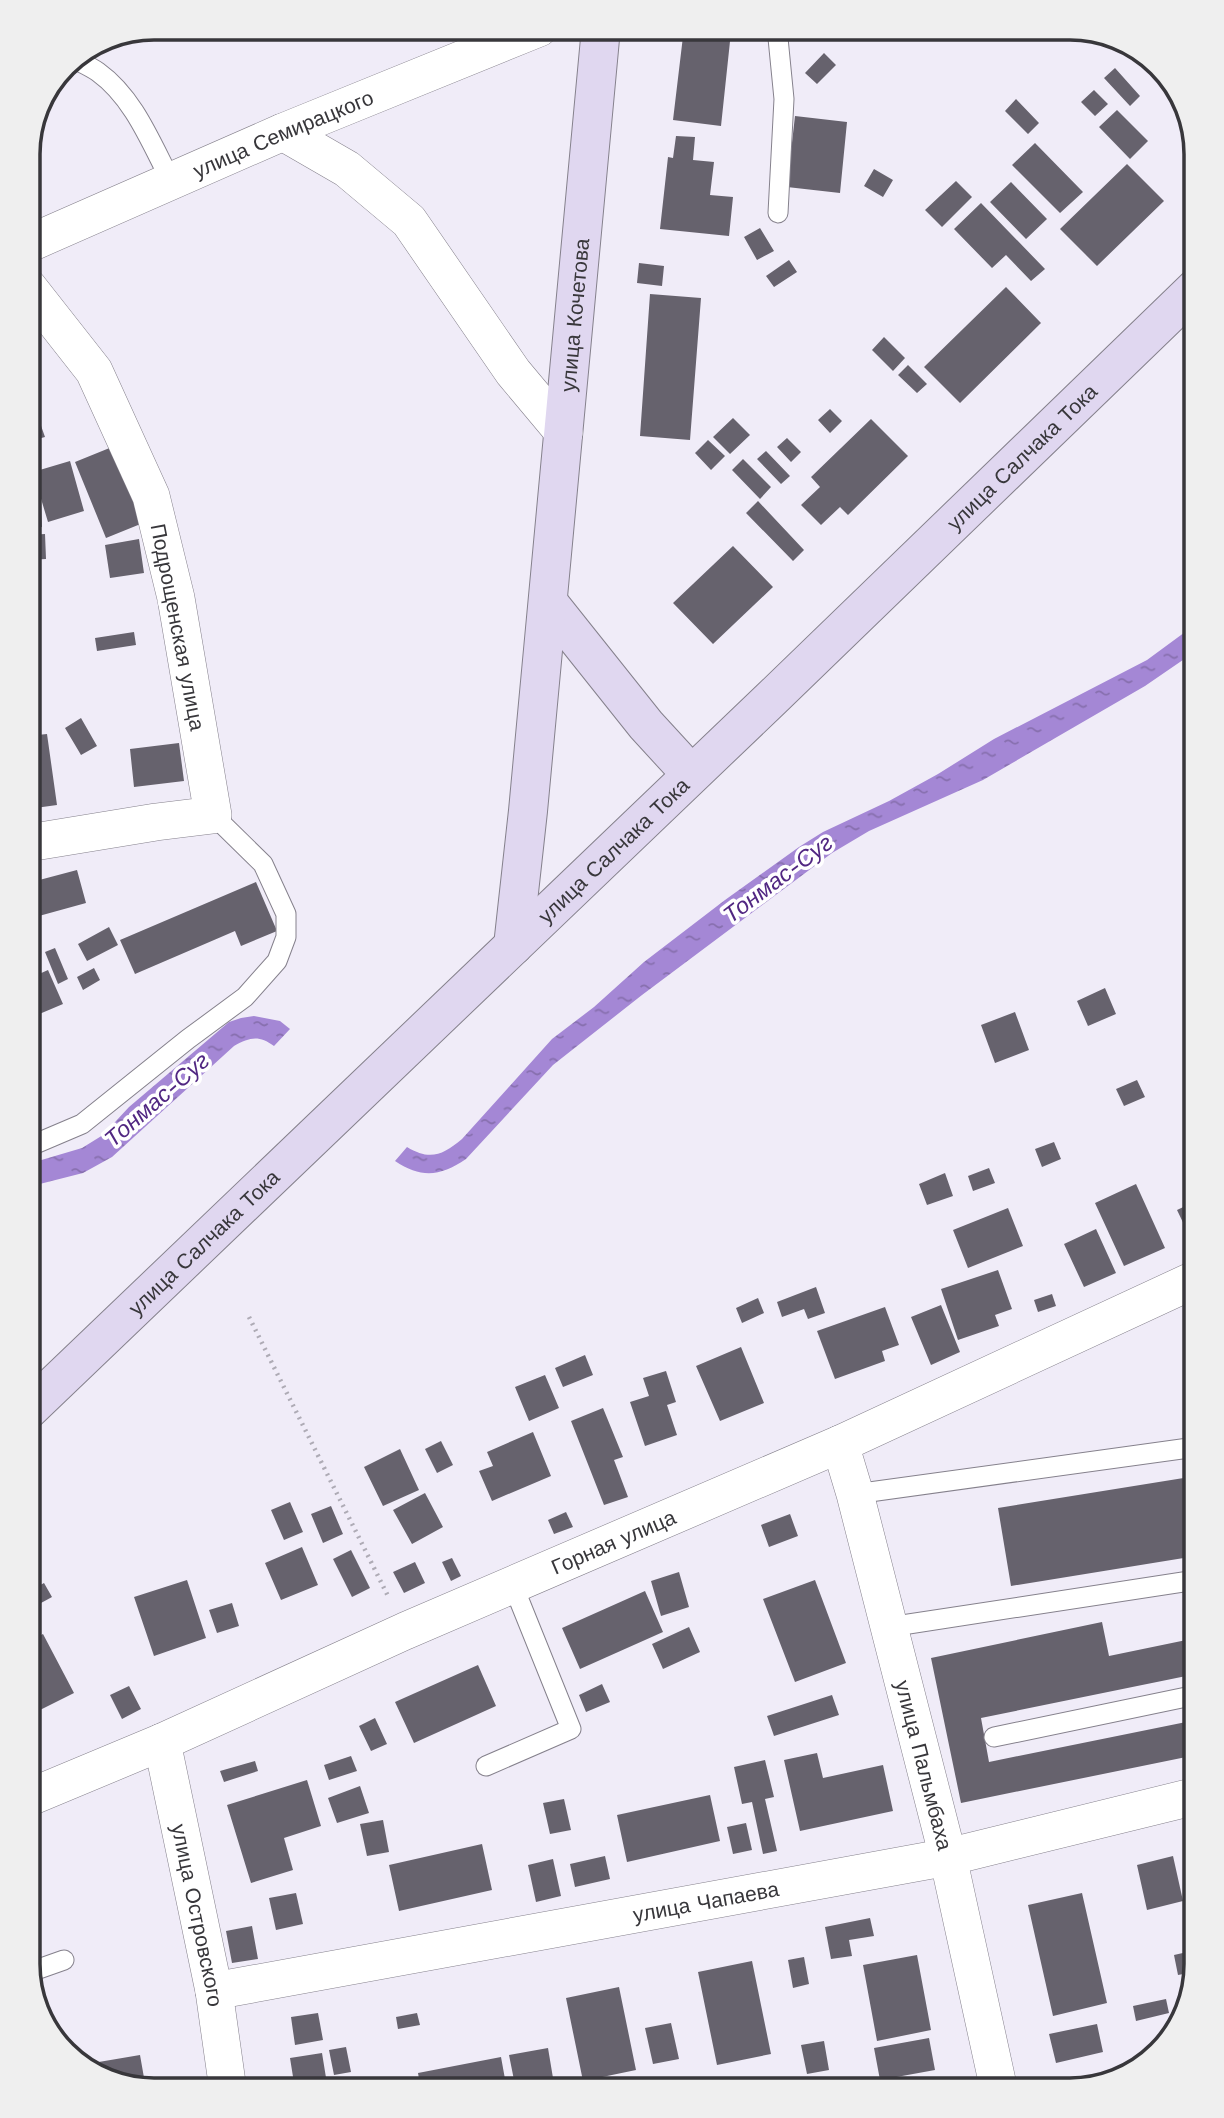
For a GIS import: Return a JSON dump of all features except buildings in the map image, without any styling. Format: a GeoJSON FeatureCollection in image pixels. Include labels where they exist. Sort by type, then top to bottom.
{"type":"FeatureCollection","features":[{"type":"Feature","properties":{"kind":"main road","name":"улица Кочетова"},"geometry":{"type":"LineString","coordinates":[[513,946],[600,40]]}},
{"type":"Feature","properties":{"kind":"main road","name":"улица Салчака Тока"},"geometry":{"type":"LineString","coordinates":[[40,1399],[1184,300]]}},
{"type":"Feature","properties":{"kind":"main road"},"geometry":{"type":"LineString","coordinates":[[548,602],[646,725],[691,774]]}},
{"type":"Feature","properties":{"kind":"street","name":"улица Семирацкого"},"geometry":{"type":"LineString","coordinates":[[40,239],[283,132],[509,40]]}},
{"type":"Feature","properties":{"kind":"street"},"geometry":{"type":"LineString","coordinates":[[283,132],[347,169],[409,221],[513,372],[564,433]]}},
{"type":"Feature","properties":{"kind":"street","name":"Подрощенская улица"},"geometry":{"type":"LineString","coordinates":[[40,302],[94,371],[151,496],[176,598],[213,815]]}},
{"type":"Feature","properties":{"kind":"street"},"geometry":{"type":"LineString","coordinates":[[40,841],[213,815]]}},
{"type":"Feature","properties":{"kind":"street","name":"Горная улица"},"geometry":{"type":"LineString","coordinates":[[40,1793],[162,1742],[405,1631],[840,1444],[1184,1285]]}},
{"type":"Feature","properties":{"kind":"street","name":"улица Пальмбаха"},"geometry":{"type":"LineString","coordinates":[[840,1444],[948,1857],[996,2078]]}},
{"type":"Feature","properties":{"kind":"street","name":"улица Островского"},"geometry":{"type":"LineString","coordinates":[[162,1742],[214,1991],[226,2078]]}},
{"type":"Feature","properties":{"kind":"street","name":"улица Чапаева"},"geometry":{"type":"LineString","coordinates":[[214,1991],[948,1857],[1184,1799]]}},
{"type":"Feature","properties":{"kind":"lane"},"geometry":{"type":"LineString","coordinates":[[778,40],[784,99],[778,213]]}},
{"type":"Feature","properties":{"kind":"lane"},"geometry":{"type":"LineString","coordinates":[[85,65],[99,72],[124,97],[171,181]]}},
{"type":"Feature","properties":{"kind":"lane"},"geometry":{"type":"LineString","coordinates":[[40,1142],[82,1124],[245,997],[277,961],[286,937],[286,914],[263,864],[213,815]]}},
{"type":"Feature","properties":{"kind":"lane"},"geometry":{"type":"LineString","coordinates":[[855,1494],[1184,1449]]}},
{"type":"Feature","properties":{"kind":"lane"},"geometry":{"type":"LineString","coordinates":[[888,1627],[1184,1582]]}},
{"type":"Feature","properties":{"kind":"lane"},"geometry":{"type":"LineString","coordinates":[[486,1766],[571,1729],[513,1585]]}},
{"type":"Feature","properties":{"kind":"lane"},"geometry":{"type":"LineString","coordinates":[[994,1737],[1184,1697]]}},
{"type":"Feature","properties":{"kind":"lane"},"geometry":{"type":"LineString","coordinates":[[40,1968],[64,1960]]}},
{"type":"Feature","properties":{"kind":"path"},"geometry":{"type":"LineString","coordinates":[[249,1317],[405,1631]]}},
{"type":"Feature","properties":{"kind":"water","name":"Тонмас-Суг"},"geometry":{"type":"Polygon","coordinates":[[[1184,633],[1184,659],[1145,686],[983,780],[869,831],[832,853],[553,1065],[466,1159],[448,1169],[431,1173],[414,1171],[395,1161],[407,1147],[430,1155],[455,1145],[552,1039],[594,1007],[644,962],[799,847],[823,832],[938,774],[994,739],[1147,660],[1184,633]]]}},
{"type":"Feature","properties":{"kind":"water","name":"Тонмас-Суг"},"geometry":{"type":"Polygon","coordinates":[[[254,1016],[280,1021],[290,1029],[274,1046],[254,1038],[234,1046],[112,1157],[83,1173],[40,1184],[40,1160],[82,1148],[103,1135],[129,1107],[229,1022],[254,1016]]]}}]}
